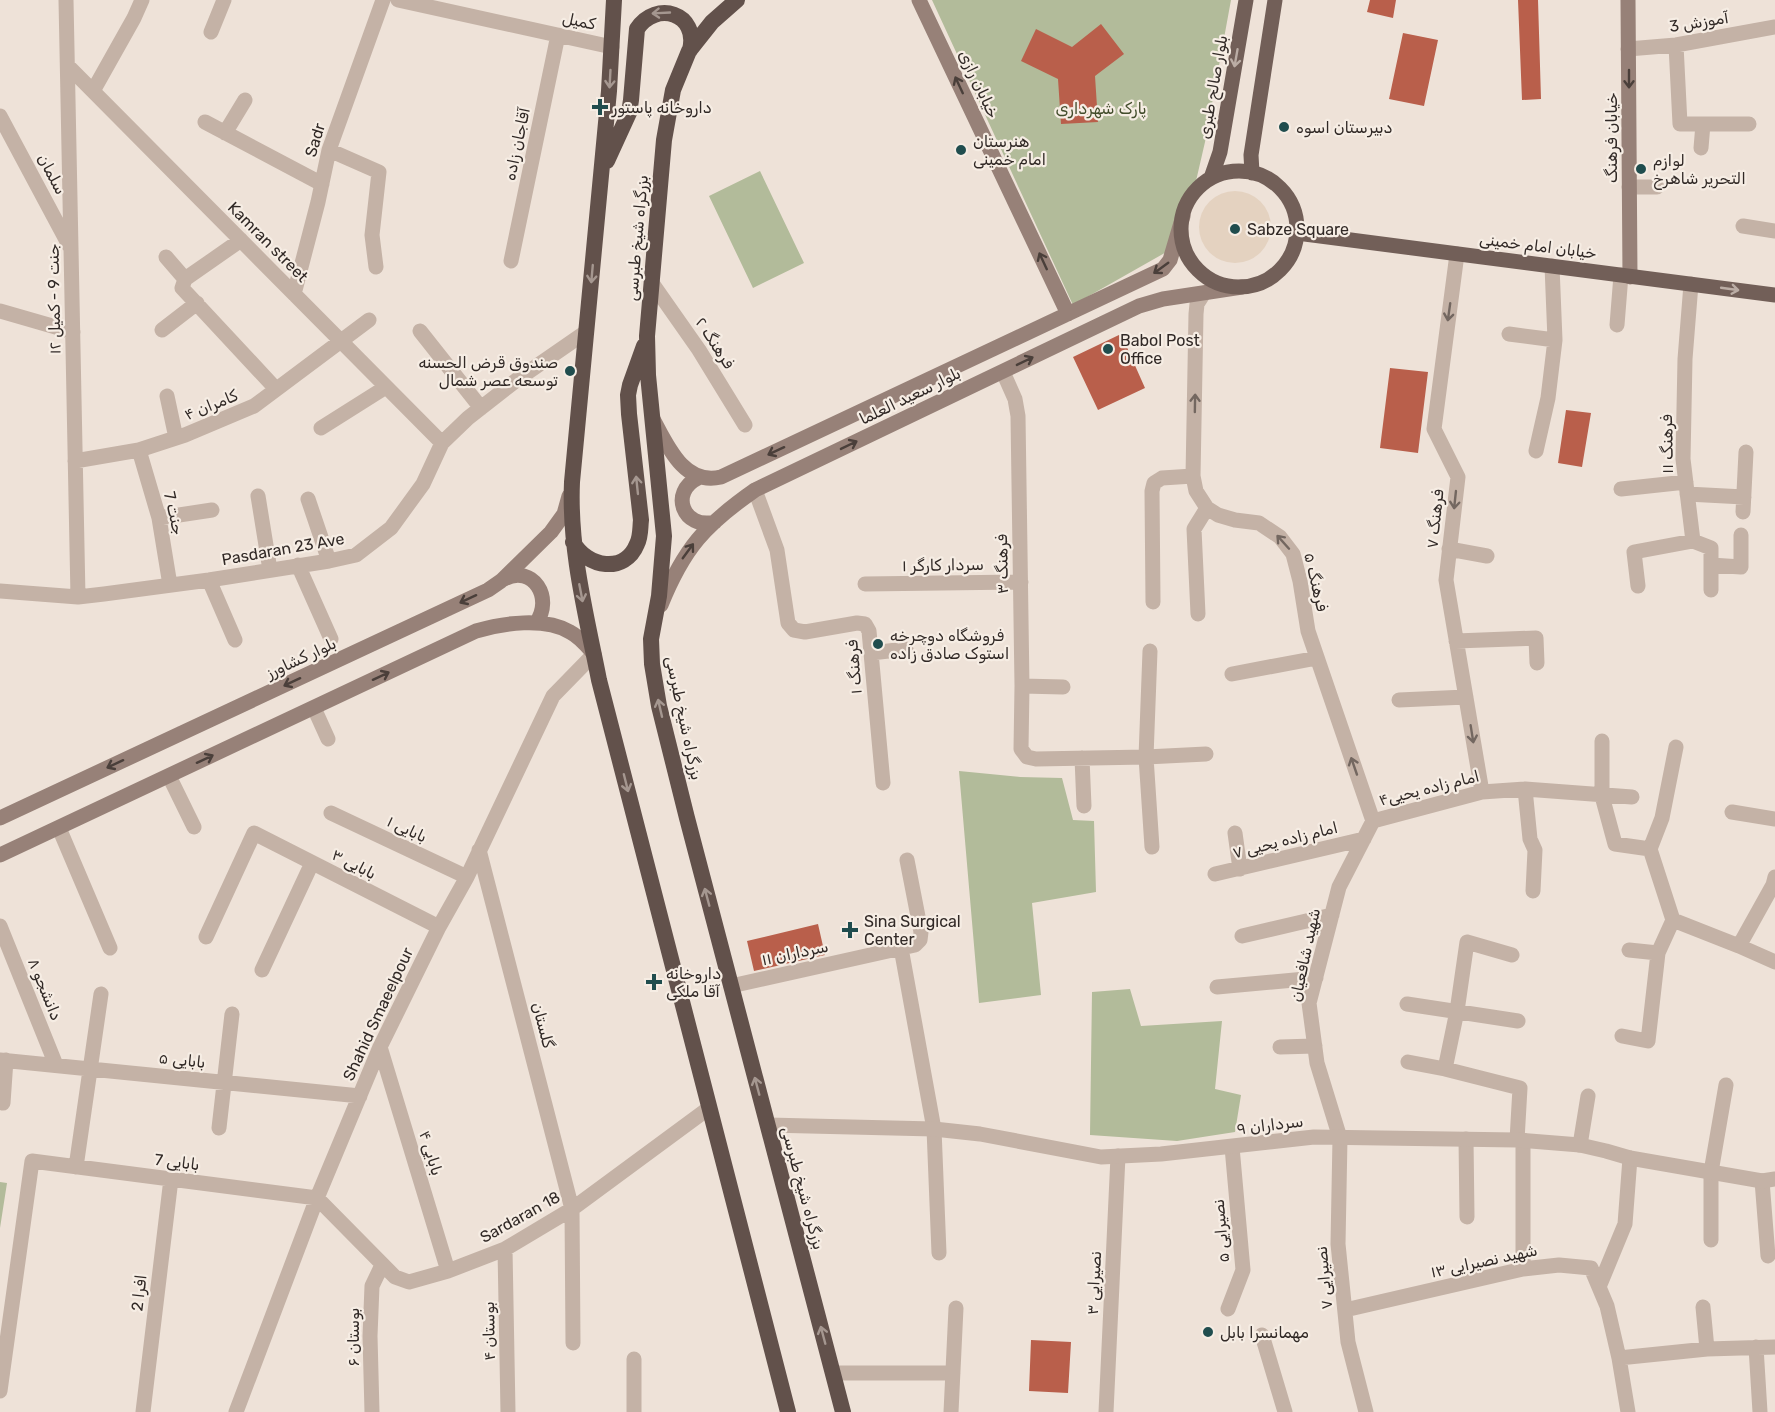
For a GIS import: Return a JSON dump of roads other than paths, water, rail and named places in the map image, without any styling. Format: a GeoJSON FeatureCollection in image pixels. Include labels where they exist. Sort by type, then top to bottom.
{"type":"FeatureCollection","features":[{"type":"Feature","properties":{"kind":"highway"},"geometry":{"type":"LineString","coordinates":[[614,0],[602,172],[572,482],[573,542],[594,654],[788,1412]]}},
{"type":"Feature","properties":{"kind":"highway","name":"بزرگراه شیخ طبرسی"},"geometry":{"type":"LineString","coordinates":[[737,0],[712,22],[689,51],[673,90],[667,120],[647,336],[664,536],[660,586],[651,639],[654,683],[687,818],[843,1412]]}},
{"type":"Feature","properties":{"kind":"highway"},"geometry":{"type":"LineString","coordinates":[[602,172],[629,113],[637,29],[640,23],[658,11],[674,13],[688,25],[692,42],[689,51]]}},
{"type":"Feature","properties":{"kind":"highway"},"geometry":{"type":"LineString","coordinates":[[573,542],[586,559],[597,564],[621,561],[631,554],[637,544],[641,520],[628,395],[647,336]]}},
{"type":"Feature","properties":{"kind":"main road","name":"خیابان رازی"},"geometry":{"type":"LineString","coordinates":[[919,0],[1068,314]]}},
{"type":"Feature","properties":{"kind":"main road","name":"بلوار صالح طبری"},"geometry":{"type":"LineString","coordinates":[[1211,178],[1220,152],[1246,0]]}},
{"type":"Feature","properties":{"kind":"main road"},"geometry":{"type":"LineString","coordinates":[[1252,173],[1251,155],[1275,0]]}},
{"type":"Feature","properties":{"kind":"main road","name":"خیابان فرهنگ"},"geometry":{"type":"LineString","coordinates":[[1625,276],[1629,186],[1628,0]]}},
{"type":"Feature","properties":{"kind":"main road"},"geometry":{"type":"LineString","coordinates":[[1228,172],[1252,173],[1269,179],[1284,194],[1294,212],[1297,233],[1292,253],[1280,271],[1263,282],[1231,287],[1211,281],[1195,267],[1182,239],[1183,216],[1186,204],[1193,194],[1211,178],[1228,172]]}},
{"type":"Feature","properties":{"kind":"main road","name":"بلوار سعید العلما"},"geometry":{"type":"LineString","coordinates":[[698,478],[721,477],[1163,269],[1170,260],[1183,216]]}},
{"type":"Feature","properties":{"kind":"main road","name":"خیابان امام خمینی"},"geometry":{"type":"LineString","coordinates":[[1297,233],[1775,296]]}},
{"type":"Feature","properties":{"kind":"main road","name":"بلوار سعید العلما"},"geometry":{"type":"LineString","coordinates":[[654,622],[682,559],[703,532],[755,490],[1145,304],[1163,299],[1242,287]]}},
{"type":"Feature","properties":{"kind":"main road"},"geometry":{"type":"LineString","coordinates":[[653,419],[678,461],[689,473],[698,478],[688,484],[684,490],[683,508],[696,522],[715,522]]}},
{"type":"Feature","properties":{"kind":"main road","name":"بلوار کشاورز"},"geometry":{"type":"LineString","coordinates":[[0,818],[488,590],[501,581],[559,523],[567,504],[572,482]]}},
{"type":"Feature","properties":{"kind":"main road"},"geometry":{"type":"LineString","coordinates":[[501,581],[516,576],[531,580],[537,585],[542,592],[543,609],[536,623]]}},
{"type":"Feature","properties":{"kind":"main road"},"geometry":{"type":"LineString","coordinates":[[0,855],[477,632],[493,627],[536,623],[554,625],[579,638],[594,654]]}},
{"type":"Feature","properties":{"kind":"street","name":"جنت 9 - کمیل ۱۲"},"geometry":{"type":"LineString","coordinates":[[66,0],[78,597]]}},
{"type":"Feature","properties":{"kind":"street"},"geometry":{"type":"LineString","coordinates":[[93,91],[142,0]]}},
{"type":"Feature","properties":{"kind":"street"},"geometry":{"type":"LineString","coordinates":[[211,32],[224,0]]}},
{"type":"Feature","properties":{"kind":"street","name":"Sadr"},"geometry":{"type":"LineString","coordinates":[[294,294],[329,150],[383,0]]}},
{"type":"Feature","properties":{"kind":"street","name":"کمیل"},"geometry":{"type":"LineString","coordinates":[[398,0],[612,47]]}},
{"type":"Feature","properties":{"kind":"street","name":"آموزش 3"},"geometry":{"type":"LineString","coordinates":[[1628,49],[1676,45],[1775,27]]}},
{"type":"Feature","properties":{"kind":"street","name":"آقاجان زاده"},"geometry":{"type":"LineString","coordinates":[[511,261],[558,35]]}},
{"type":"Feature","properties":{"kind":"street"},"geometry":{"type":"LineString","coordinates":[[1676,45],[1680,124],[1749,124]]}},
{"type":"Feature","properties":{"kind":"street","name":"Kamran street"},"geometry":{"type":"LineString","coordinates":[[68,66],[442,443]]}},
{"type":"Feature","properties":{"kind":"street"},"geometry":{"type":"LineString","coordinates":[[225,133],[245,100]]}},
{"type":"Feature","properties":{"kind":"street","name":"سلمان"},"geometry":{"type":"LineString","coordinates":[[1,118],[71,249]]}},
{"type":"Feature","properties":{"kind":"street"},"geometry":{"type":"LineString","coordinates":[[205,123],[322,184]]}},
{"type":"Feature","properties":{"kind":"street"},"geometry":{"type":"LineString","coordinates":[[1701,148],[1703,124]]}},
{"type":"Feature","properties":{"kind":"street"},"geometry":{"type":"LineString","coordinates":[[329,150],[379,172],[372,235],[376,267]]}},
{"type":"Feature","properties":{"kind":"street"},"geometry":{"type":"LineString","coordinates":[[1629,186],[1657,187]]}},
{"type":"Feature","properties":{"kind":"street"},"geometry":{"type":"LineString","coordinates":[[1743,226],[1775,231]]}},
{"type":"Feature","properties":{"kind":"street"},"geometry":{"type":"LineString","coordinates":[[240,240],[186,279],[182,288],[276,390]]}},
{"type":"Feature","properties":{"kind":"street","name":"فرهنگ ۷"},"geometry":{"type":"LineString","coordinates":[[1457,254],[1434,429],[1458,477],[1446,580],[1482,792]]}},
{"type":"Feature","properties":{"kind":"street"},"geometry":{"type":"LineString","coordinates":[[166,257],[186,279]]}},
{"type":"Feature","properties":{"kind":"street"},"geometry":{"type":"LineString","coordinates":[[1536,451],[1548,398],[1555,340],[1552,266]]}},
{"type":"Feature","properties":{"kind":"street"},"geometry":{"type":"LineString","coordinates":[[1617,325],[1625,276]]}},
{"type":"Feature","properties":{"kind":"street","name":"فرهنگ ۲"},"geometry":{"type":"LineString","coordinates":[[652,283],[699,350],[745,424]]}},
{"type":"Feature","properties":{"kind":"street","name":"فرهنگ ۱۱"},"geometry":{"type":"LineString","coordinates":[[1690,284],[1685,359],[1683,459],[1693,541]]}},
{"type":"Feature","properties":{"kind":"street"},"geometry":{"type":"LineString","coordinates":[[1198,614],[1194,529],[1207,508],[1196,491],[1194,476],[1196,309],[1204,293]]}},
{"type":"Feature","properties":{"kind":"street"},"geometry":{"type":"LineString","coordinates":[[162,330],[197,303]]}},
{"type":"Feature","properties":{"kind":"street"},"geometry":{"type":"LineString","coordinates":[[0,311],[73,332]]}},
{"type":"Feature","properties":{"kind":"street","name":"کامران ۴"},"geometry":{"type":"LineString","coordinates":[[75,461],[139,450],[176,438],[254,406],[369,320]]}},
{"type":"Feature","properties":{"kind":"street"},"geometry":{"type":"LineString","coordinates":[[420,331],[481,408]]}},
{"type":"Feature","properties":{"kind":"street","name":"Pasdaran 23 Ave"},"geometry":{"type":"LineString","coordinates":[[0,591],[78,597],[209,580],[356,555],[391,528],[423,484],[442,443],[518,379],[586,332]]}},
{"type":"Feature","properties":{"kind":"street"},"geometry":{"type":"LineString","coordinates":[[1509,334],[1555,340]]}},
{"type":"Feature","properties":{"kind":"street","name":"فرهنگ ۳"},"geometry":{"type":"LineString","coordinates":[[1003,372],[1018,410],[1021,749],[1027,757],[1036,759],[1082,758]]}},
{"type":"Feature","properties":{"kind":"street"},"geometry":{"type":"LineString","coordinates":[[321,428],[386,387]]}},
{"type":"Feature","properties":{"kind":"street"},"geometry":{"type":"LineString","coordinates":[[167,396],[176,438]]}},
{"type":"Feature","properties":{"kind":"street","name":"جنت 7"},"geometry":{"type":"LineString","coordinates":[[139,450],[159,518],[170,585]]}},
{"type":"Feature","properties":{"kind":"street"},"geometry":{"type":"LineString","coordinates":[[1621,489],[1686,488],[1743,504],[1746,452]]}},
{"type":"Feature","properties":{"kind":"street"},"geometry":{"type":"LineString","coordinates":[[1153,602],[1152,491],[1154,483],[1162,478],[1194,476]]}},
{"type":"Feature","properties":{"kind":"street","name":"فرهنگ ۱"},"geometry":{"type":"LineString","coordinates":[[755,490],[777,550],[788,623],[794,630],[805,632],[857,623],[865,624],[869,631],[883,783]]}},
{"type":"Feature","properties":{"kind":"street"},"geometry":{"type":"LineString","coordinates":[[258,496],[270,570]]}},
{"type":"Feature","properties":{"kind":"street"},"geometry":{"type":"LineString","coordinates":[[308,499],[329,561]]}},
{"type":"Feature","properties":{"kind":"street","name":"فرهنگ ۵"},"geometry":{"type":"LineString","coordinates":[[1207,508],[1218,515],[1235,520],[1259,523],[1280,537],[1293,554],[1308,631],[1373,821]]}},
{"type":"Feature","properties":{"kind":"street"},"geometry":{"type":"LineString","coordinates":[[159,518],[212,510]]}},
{"type":"Feature","properties":{"kind":"street"},"geometry":{"type":"LineString","coordinates":[[1711,565],[1742,567],[1741,535]]}},
{"type":"Feature","properties":{"kind":"street"},"geometry":{"type":"LineString","coordinates":[[1638,586],[1634,552],[1693,541],[1711,548],[1711,590]]}},
{"type":"Feature","properties":{"kind":"street"},"geometry":{"type":"LineString","coordinates":[[1449,549],[1487,556]]}},
{"type":"Feature","properties":{"kind":"street"},"geometry":{"type":"LineString","coordinates":[[298,565],[331,639]]}},
{"type":"Feature","properties":{"kind":"street"},"geometry":{"type":"LineString","coordinates":[[209,580],[235,640]]}},
{"type":"Feature","properties":{"kind":"street","name":"سردار کارگر ۱"},"geometry":{"type":"LineString","coordinates":[[865,584],[1021,582]]}},
{"type":"Feature","properties":{"kind":"street"},"geometry":{"type":"LineString","coordinates":[[1456,641],[1536,638],[1537,663]]}},
{"type":"Feature","properties":{"kind":"street"},"geometry":{"type":"LineString","coordinates":[[871,653],[906,650]]}},
{"type":"Feature","properties":{"kind":"street"},"geometry":{"type":"LineString","coordinates":[[1150,651],[1146,757],[1152,848]]}},
{"type":"Feature","properties":{"kind":"street","name":"Shahid Smaeelpour"},"geometry":{"type":"LineString","coordinates":[[236,1412],[317,1198],[380,1047],[439,927],[467,877],[553,696],[594,654]]}},
{"type":"Feature","properties":{"kind":"street"},"geometry":{"type":"LineString","coordinates":[[1232,674],[1317,658]]}},
{"type":"Feature","properties":{"kind":"street"},"geometry":{"type":"LineString","coordinates":[[1022,686],[1063,687]]}},
{"type":"Feature","properties":{"kind":"street"},"geometry":{"type":"LineString","coordinates":[[1399,700],[1466,697]]}},
{"type":"Feature","properties":{"kind":"street"},"geometry":{"type":"LineString","coordinates":[[314,708],[328,739]]}},
{"type":"Feature","properties":{"kind":"street"},"geometry":{"type":"LineString","coordinates":[[1602,741],[1602,796],[1615,844],[1650,849]]}},
{"type":"Feature","properties":{"kind":"street"},"geometry":{"type":"LineString","coordinates":[[1622,1036],[1648,1041],[1658,953],[1673,920],[1650,849],[1662,818],[1676,747]]}},
{"type":"Feature","properties":{"kind":"street"},"geometry":{"type":"LineString","coordinates":[[1084,806],[1082,758],[1206,754]]}},
{"type":"Feature","properties":{"kind":"street"},"geometry":{"type":"LineString","coordinates":[[169,776],[194,827]]}},
{"type":"Feature","properties":{"kind":"street"},"geometry":{"type":"LineString","coordinates":[[1525,789],[1530,839],[1535,850],[1533,891]]}},
{"type":"Feature","properties":{"kind":"street","name":"امام زاده یحیی۴"},"geometry":{"type":"LineString","coordinates":[[1373,821],[1482,792],[1525,789],[1632,797]]}},
{"type":"Feature","properties":{"kind":"street"},"geometry":{"type":"LineString","coordinates":[[1732,812],[1775,819]]}},
{"type":"Feature","properties":{"kind":"street","name":"بابایی ۱"},"geometry":{"type":"LineString","coordinates":[[331,813],[467,877]]}},
{"type":"Feature","properties":{"kind":"street","name":"شهید شافعیان"},"geometry":{"type":"LineString","coordinates":[[1340,1138],[1317,1063],[1309,1003],[1339,887],[1373,821]]}},
{"type":"Feature","properties":{"kind":"street"},"geometry":{"type":"LineString","coordinates":[[59,828],[110,948]]}},
{"type":"Feature","properties":{"kind":"street","name":"بابایی ۳"},"geometry":{"type":"LineString","coordinates":[[206,937],[254,833],[439,927]]}},
{"type":"Feature","properties":{"kind":"street"},"geometry":{"type":"LineString","coordinates":[[1234,833],[1240,870]]}},
{"type":"Feature","properties":{"kind":"street","name":"امام زاده یحیی ۷"},"geometry":{"type":"LineString","coordinates":[[1215,874],[1240,870],[1364,839]]}},
{"type":"Feature","properties":{"kind":"street","name":"گلستان"},"geometry":{"type":"LineString","coordinates":[[479,850],[572,1209],[573,1343]]}},
{"type":"Feature","properties":{"kind":"street"},"geometry":{"type":"LineString","coordinates":[[907,860],[921,932],[920,940],[915,945],[901,948],[934,1129],[939,1253]]}},
{"type":"Feature","properties":{"kind":"street"},"geometry":{"type":"LineString","coordinates":[[262,970],[312,863]]}},
{"type":"Feature","properties":{"kind":"street"},"geometry":{"type":"LineString","coordinates":[[1739,946],[1774,883]]}},
{"type":"Feature","properties":{"kind":"street"},"geometry":{"type":"LineString","coordinates":[[1242,936],[1332,915]]}},
{"type":"Feature","properties":{"kind":"street"},"geometry":{"type":"LineString","coordinates":[[1673,920],[1775,962]]}},
{"type":"Feature","properties":{"kind":"street","name":"دانشجو ۸"},"geometry":{"type":"LineString","coordinates":[[0,926],[56,1065]]}},
{"type":"Feature","properties":{"kind":"street"},"geometry":{"type":"LineString","coordinates":[[1445,1069],[1457,1011],[1467,942],[1512,955]]}},
{"type":"Feature","properties":{"kind":"street","name":"سرداران ۱۱"},"geometry":{"type":"LineString","coordinates":[[731,986],[901,948]]}},
{"type":"Feature","properties":{"kind":"street"},"geometry":{"type":"LineString","coordinates":[[1629,950],[1658,953]]}},
{"type":"Feature","properties":{"kind":"street"},"geometry":{"type":"LineString","coordinates":[[1217,987],[1316,978]]}},
{"type":"Feature","properties":{"kind":"street"},"geometry":{"type":"LineString","coordinates":[[76,1167],[101,994]]}},
{"type":"Feature","properties":{"kind":"street"},"geometry":{"type":"LineString","coordinates":[[1407,1004],[1518,1021]]}},
{"type":"Feature","properties":{"kind":"street"},"geometry":{"type":"LineString","coordinates":[[219,1128],[232,1014]]}},
{"type":"Feature","properties":{"kind":"street"},"geometry":{"type":"LineString","coordinates":[[1280,1047],[1315,1046]]}},
{"type":"Feature","properties":{"kind":"street","name":"بابایی ۴"},"geometry":{"type":"LineString","coordinates":[[380,1047],[448,1271]]}},
{"type":"Feature","properties":{"kind":"street"},"geometry":{"type":"LineString","coordinates":[[3,1060],[3,1103]]}},
{"type":"Feature","properties":{"kind":"street","name":"بابایی ۵"},"geometry":{"type":"LineString","coordinates":[[3,1060],[360,1096]]}},
{"type":"Feature","properties":{"kind":"street"},"geometry":{"type":"LineString","coordinates":[[1408,1062],[1520,1088],[1523,1269]]}},
{"type":"Feature","properties":{"kind":"street"},"geometry":{"type":"LineString","coordinates":[[1711,1240],[1711,1172],[1726,1085]]}},
{"type":"Feature","properties":{"kind":"street"},"geometry":{"type":"LineString","coordinates":[[1580,1145],[1588,1096]]}},
{"type":"Feature","properties":{"kind":"street","name":"Sardaran 18"},"geometry":{"type":"LineString","coordinates":[[317,1198],[395,1277],[409,1282],[448,1271],[505,1249],[572,1209],[710,1108]]}},
{"type":"Feature","properties":{"kind":"street","name":"سرداران ۹"},"geometry":{"type":"LineString","coordinates":[[768,1125],[934,1129],[980,1134],[1091,1155],[1118,1156],[1161,1154],[1314,1137],[1520,1140],[1580,1145],[1630,1158],[1769,1180]]}},
{"type":"Feature","properties":{"kind":"street","name":"نصیرایی ۷"},"geometry":{"type":"LineString","coordinates":[[1340,1138],[1338,1244],[1348,1342],[1366,1412]]}},
{"type":"Feature","properties":{"kind":"street"},"geometry":{"type":"LineString","coordinates":[[1466,1139],[1467,1217]]}},
{"type":"Feature","properties":{"kind":"street","name":"نصیرایی ۵"},"geometry":{"type":"LineString","coordinates":[[1228,1309],[1243,1270],[1232,1147]]}},
{"type":"Feature","properties":{"kind":"street","name":"نصیرایی ۳"},"geometry":{"type":"LineString","coordinates":[[1106,1412],[1118,1156]]}},
{"type":"Feature","properties":{"kind":"street"},"geometry":{"type":"LineString","coordinates":[[1599,1287],[1625,1224],[1630,1158]]}},
{"type":"Feature","properties":{"kind":"street","name":"بابایی 7"},"geometry":{"type":"LineString","coordinates":[[0,1391],[32,1161],[317,1198]]}},
{"type":"Feature","properties":{"kind":"street","name":"افرا 2"},"geometry":{"type":"LineString","coordinates":[[143,1412],[171,1179]]}},
{"type":"Feature","properties":{"kind":"street"},"geometry":{"type":"LineString","coordinates":[[1768,1256],[1769,1180]]}},
{"type":"Feature","properties":{"kind":"street","name":"بوستان ۴"},"geometry":{"type":"LineString","coordinates":[[505,1249],[508,1412]]}},
{"type":"Feature","properties":{"kind":"street","name":"بوستان ۶"},"geometry":{"type":"LineString","coordinates":[[372,1412],[370,1336],[372,1286],[382,1265]]}},
{"type":"Feature","properties":{"kind":"street","name":"شهید نصیرایی ۱۳"},"geometry":{"type":"LineString","coordinates":[[1345,1310],[1523,1269],[1559,1265],[1591,1268],[1607,1306],[1628,1412]]}},
{"type":"Feature","properties":{"kind":"street"},"geometry":{"type":"LineString","coordinates":[[1703,1307],[1707,1349]]}},
{"type":"Feature","properties":{"kind":"street"},"geometry":{"type":"LineString","coordinates":[[951,1412],[956,1308]]}},
{"type":"Feature","properties":{"kind":"street"},"geometry":{"type":"LineString","coordinates":[[1262,1335],[1285,1412]]}},
{"type":"Feature","properties":{"kind":"street"},"geometry":{"type":"LineString","coordinates":[[1756,1347],[1760,1412]]}},
{"type":"Feature","properties":{"kind":"street"},"geometry":{"type":"LineString","coordinates":[[1619,1358],[1707,1349],[1775,1347]]}},
{"type":"Feature","properties":{"kind":"street"},"geometry":{"type":"LineString","coordinates":[[634,1359],[634,1412]]}},
{"type":"Feature","properties":{"kind":"street"},"geometry":{"type":"LineString","coordinates":[[833,1373],[953,1373]]}},
{"type":"Feature","properties":{"kind":"place","name":"داروخانه پاستور"},"geometry":{"type":"Point","coordinates":[600,107]}},
{"type":"Feature","properties":{"kind":"place","name":"دبیرستان اسوه"},"geometry":{"type":"Point","coordinates":[1284,127]}},
{"type":"Feature","properties":{"kind":"place","name":"هنرستان امام خمینی"},"geometry":{"type":"Point","coordinates":[961,150]}},
{"type":"Feature","properties":{"kind":"place","name":"لوازم التحریر شاهرخ"},"geometry":{"type":"Point","coordinates":[1641,169]}},
{"type":"Feature","properties":{"kind":"place","name":"Sabze Square"},"geometry":{"type":"Point","coordinates":[1235,229]}},
{"type":"Feature","properties":{"kind":"place","name":"Babol Post Office"},"geometry":{"type":"Point","coordinates":[1108,349]}},
{"type":"Feature","properties":{"kind":"place","name":"صندوق قرض الحسنه توسعه عصر شمال"},"geometry":{"type":"Point","coordinates":[570,371]}},
{"type":"Feature","properties":{"kind":"place","name":"فروشگاه دوچرخه استوک صادق زاده"},"geometry":{"type":"Point","coordinates":[878,644]}},
{"type":"Feature","properties":{"kind":"place","name":"Sina Surgical Center"},"geometry":{"type":"Point","coordinates":[850,930]}},
{"type":"Feature","properties":{"kind":"place","name":"داروخانه آقا ملکی"},"geometry":{"type":"Point","coordinates":[654,982]}},
{"type":"Feature","properties":{"kind":"place","name":"مهمانسرا بابل"},"geometry":{"type":"Point","coordinates":[1208,1332]}},
{"type":"Feature","properties":{"kind":"park label","name":"پارک شهرداری"},"geometry":{"type":"Point","coordinates":[1101,108]}}]}
